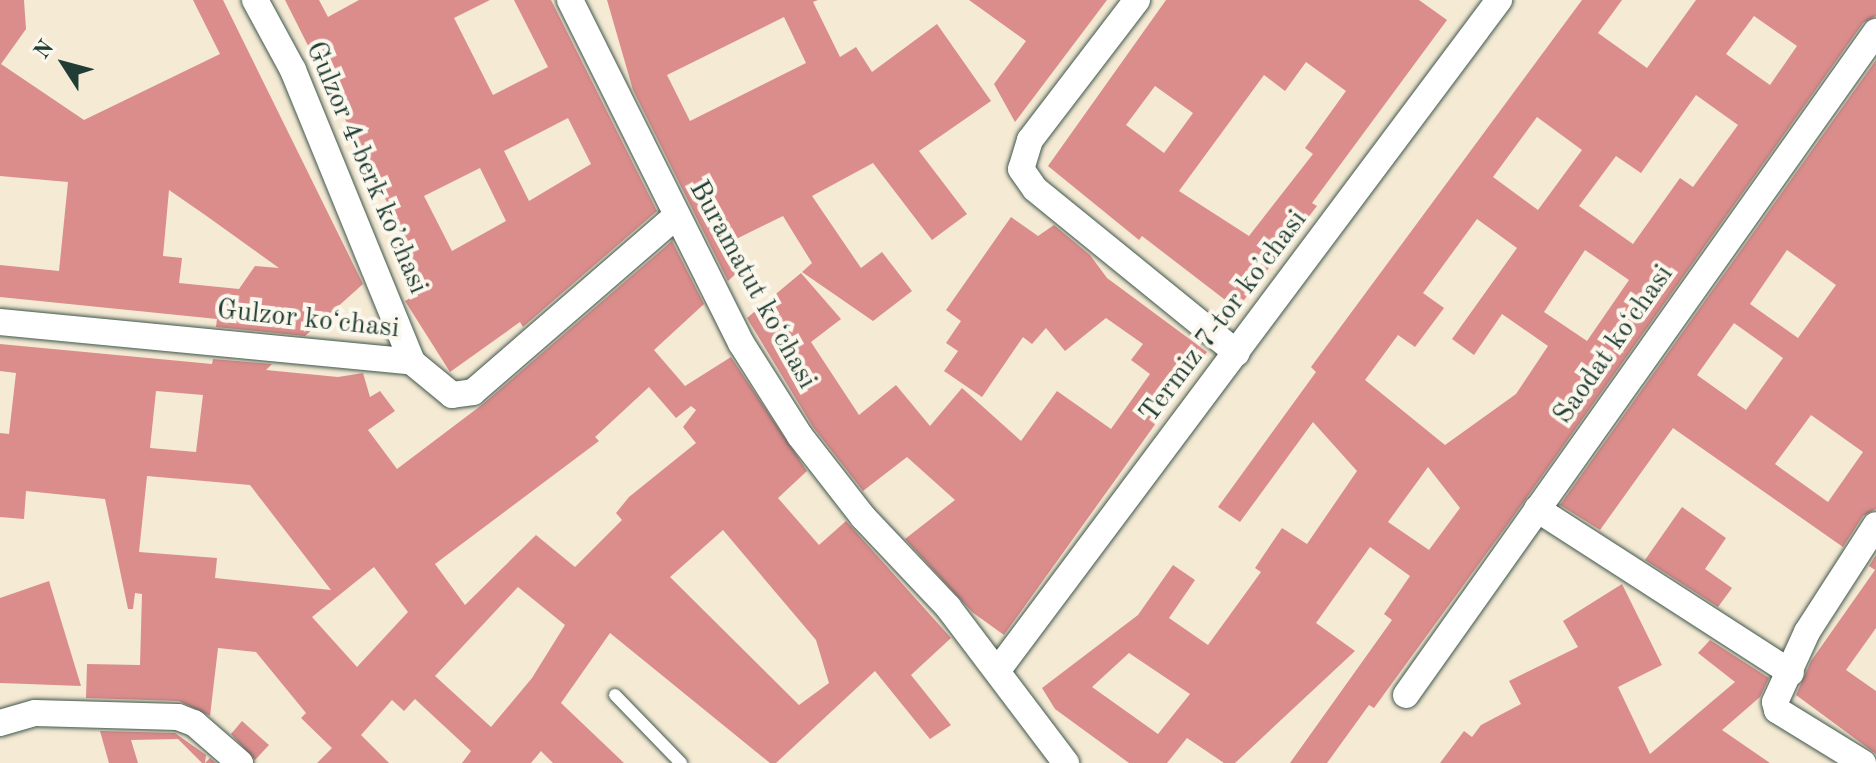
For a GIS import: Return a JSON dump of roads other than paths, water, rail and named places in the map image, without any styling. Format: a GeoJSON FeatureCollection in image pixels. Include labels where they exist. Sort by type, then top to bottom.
{"type":"FeatureCollection","features":[{"type":"Feature","properties":{"kind":"street","name":"Gulzor 4-berk koʼchasi"},"geometry":{"type":"LineString","coordinates":[[255,0],[293,70],[412,362]]}},
{"type":"Feature","properties":{"kind":"street","name":"Buramatut koʻchasi"},"geometry":{"type":"LineString","coordinates":[[570,0],[741,343],[800,436],[863,517],[998,670],[1066,763]]}},
{"type":"Feature","properties":{"kind":"street"},"geometry":{"type":"LineString","coordinates":[[1137,0],[1030,140],[1021,169],[1035,189],[1237,353]]}},
{"type":"Feature","properties":{"kind":"street","name":"Termiz 7-tor koʼchasi"},"geometry":{"type":"LineString","coordinates":[[998,670],[1499,0]]}},
{"type":"Feature","properties":{"kind":"street","name":"Saodat koʻchasi"},"geometry":{"type":"LineString","coordinates":[[1406,695],[1876,32]]}},
{"type":"Feature","properties":{"kind":"street","name":"Gulzor koʻchasi"},"geometry":{"type":"LineString","coordinates":[[0,322],[412,362],[452,395],[485,386],[676,216]]}},
{"type":"Feature","properties":{"kind":"street"},"geometry":{"type":"LineString","coordinates":[[1537,509],[1791,673]]}},
{"type":"Feature","properties":{"kind":"street"},"geometry":{"type":"LineString","coordinates":[[1863,763],[1777,710],[1775,702],[1814,621],[1876,525]]}},
{"type":"Feature","properties":{"kind":"street"},"geometry":{"type":"LineString","coordinates":[[0,723],[35,713],[178,717],[194,723],[240,763]]}},
{"type":"Feature","properties":{"kind":"lane"},"geometry":{"type":"LineString","coordinates":[[615,695],[681,763]]}}]}
